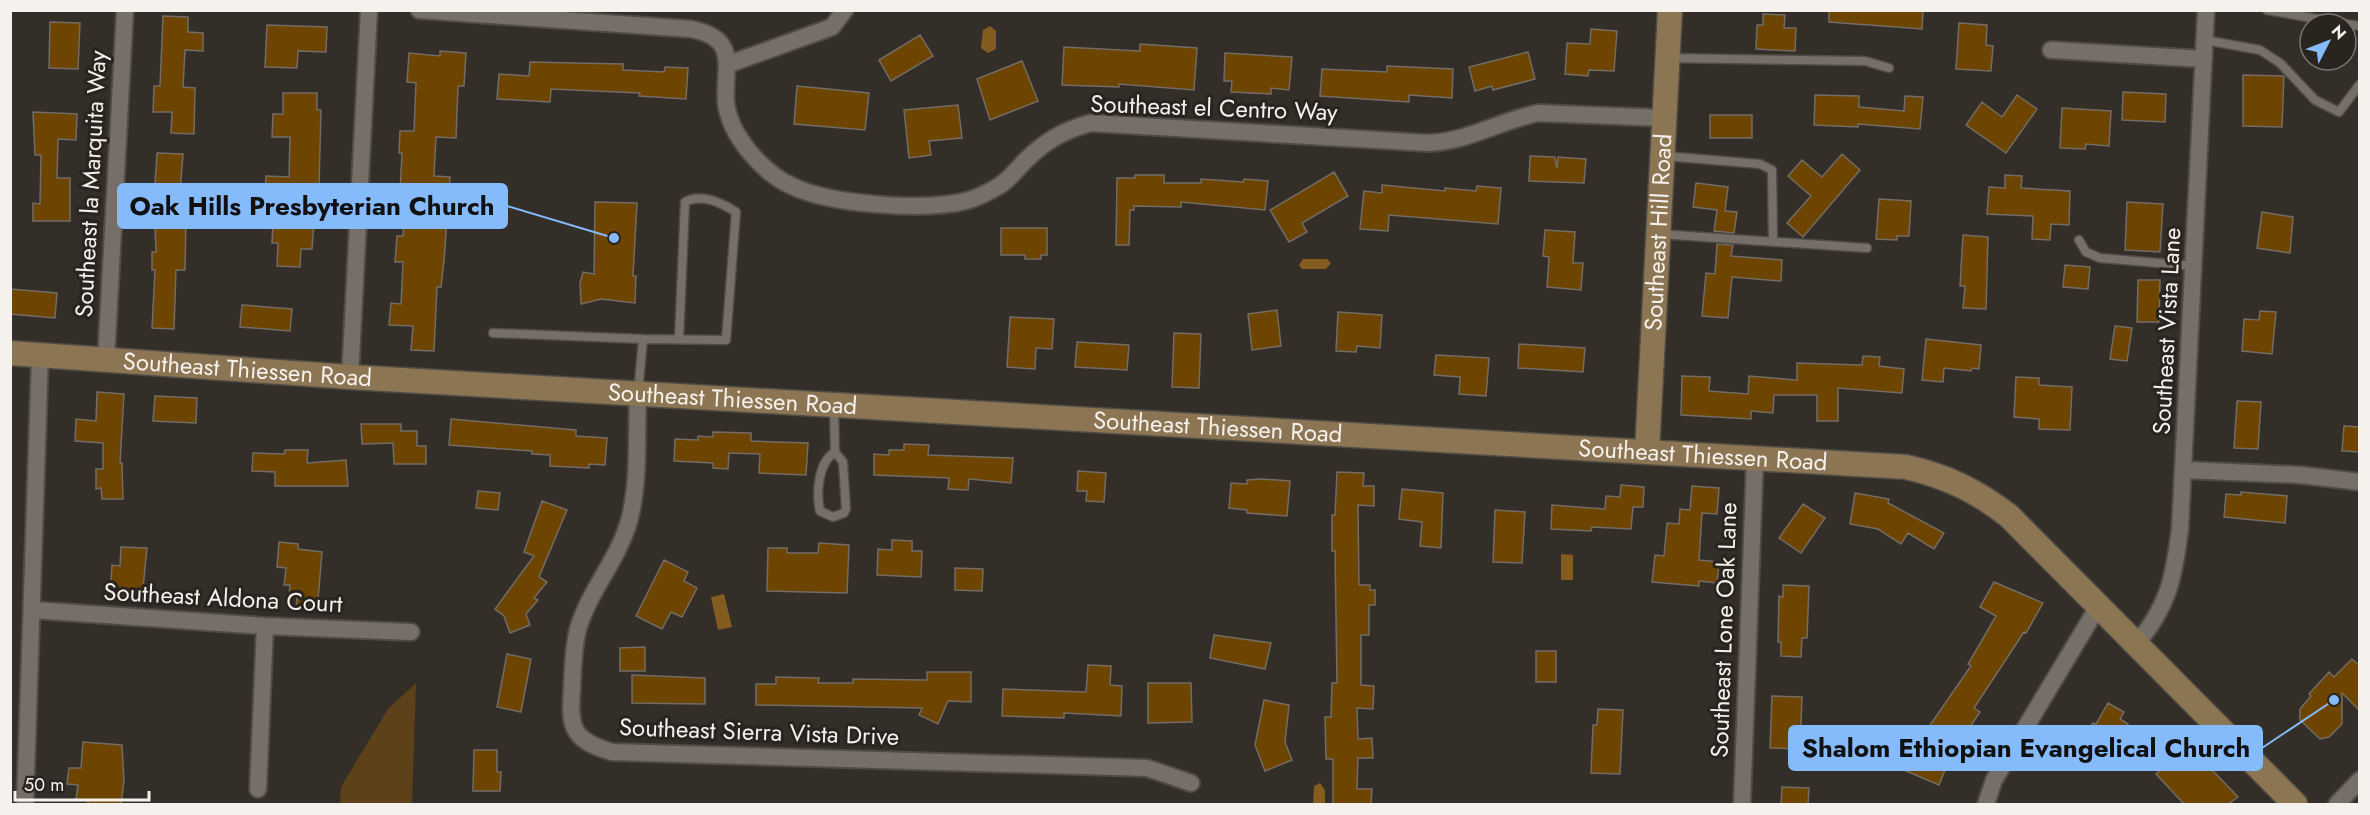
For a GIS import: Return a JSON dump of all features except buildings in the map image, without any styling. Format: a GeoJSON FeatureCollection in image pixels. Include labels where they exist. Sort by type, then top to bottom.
{"type":"FeatureCollection","features":[{"type":"Feature","properties":{"kind":"main road","name":"Southeast Hill Road"},"geometry":{"type":"LineString","coordinates":[[1647,452],[1670,10]]}},
{"type":"Feature","properties":{"kind":"main road","name":"Southeast Thiessen Road"},"geometry":{"type":"LineString","coordinates":[[10,353],[350,377],[1906,467],[1954,482],[1992,503],[2009,516],[2295,804]]}},
{"type":"Feature","properties":{"kind":"street","name":"Southeast la Marquita Way"},"geometry":{"type":"LineString","coordinates":[[106,359],[125,10]]}},
{"type":"Feature","properties":{"kind":"street"},"geometry":{"type":"LineString","coordinates":[[350,377],[369,10]]}},
{"type":"Feature","properties":{"kind":"street"},"geometry":{"type":"LineString","coordinates":[[419,10],[572,15],[709,32],[721,44],[729,64],[832,27],[845,10]]}},
{"type":"Feature","properties":{"kind":"street","name":"Southeast Vista Lane"},"geometry":{"type":"LineString","coordinates":[[2137,643],[2160,613],[2172,583],[2180,529],[2185,470],[2206,10]]}},
{"type":"Feature","properties":{"kind":"street"},"geometry":{"type":"LineString","coordinates":[[2051,50],[2204,59]]}},
{"type":"Feature","properties":{"kind":"street","name":"Southeast el Centro Way"},"geometry":{"type":"LineString","coordinates":[[729,64],[726,103],[731,120],[744,143],[773,175],[804,192],[826,199],[918,205],[967,201],[988,192],[1002,184],[1038,148],[1056,135],[1091,123],[1428,142],[1470,137],[1522,116],[1538,113],[1665,118]]}},
{"type":"Feature","properties":{"kind":"street"},"geometry":{"type":"LineString","coordinates":[[25,804],[18,758],[33,610],[40,355]]}},
{"type":"Feature","properties":{"kind":"street","name":"Southeast Sierra Vista Drive"},"geometry":{"type":"LineString","coordinates":[[638,393],[633,502],[630,520],[614,560],[584,615],[575,641],[570,718],[576,733],[588,745],[612,752],[1148,768],[1191,783]]}},
{"type":"Feature","properties":{"kind":"street","name":"Southeast Lone Oak Lane"},"geometry":{"type":"LineString","coordinates":[[1742,804],[1755,458]]}},
{"type":"Feature","properties":{"kind":"street"},"geometry":{"type":"LineString","coordinates":[[2185,470],[2301,476],[2360,482]]}},
{"type":"Feature","properties":{"kind":"street"},"geometry":{"type":"LineString","coordinates":[[1986,804],[1994,780],[2099,605]]}},
{"type":"Feature","properties":{"kind":"street","name":"Southeast Aldona Court"},"geometry":{"type":"LineString","coordinates":[[33,610],[265,626],[411,632]]}},
{"type":"Feature","properties":{"kind":"street"},"geometry":{"type":"LineString","coordinates":[[258,789],[265,626]]}},
{"type":"Feature","properties":{"kind":"street"},"geometry":{"type":"LineString","coordinates":[[2337,804],[2360,780]]}},
{"type":"Feature","properties":{"kind":"lane"},"geometry":{"type":"LineString","coordinates":[[2267,10],[2298,15]]}},
{"type":"Feature","properties":{"kind":"lane"},"geometry":{"type":"LineString","coordinates":[[2205,40],[2260,50],[2280,63],[2315,100],[2339,112],[2360,84]]}},
{"type":"Feature","properties":{"kind":"lane"},"geometry":{"type":"LineString","coordinates":[[1668,58],[1865,61],[1889,68]]}},
{"type":"Feature","properties":{"kind":"lane"},"geometry":{"type":"LineString","coordinates":[[1663,156],[1760,164],[1772,170],[1773,241]]}},
{"type":"Feature","properties":{"kind":"lane"},"geometry":{"type":"LineString","coordinates":[[493,333],[643,339],[726,340],[736,212],[723,203],[693,198],[685,202],[679,339]]}},
{"type":"Feature","properties":{"kind":"lane"},"geometry":{"type":"LineString","coordinates":[[1659,234],[1867,248]]}},
{"type":"Feature","properties":{"kind":"lane"},"geometry":{"type":"LineString","coordinates":[[2079,240],[2086,252],[2100,258],[2194,266]]}},
{"type":"Feature","properties":{"kind":"lane"},"geometry":{"type":"LineString","coordinates":[[638,393],[643,339]]}},
{"type":"Feature","properties":{"kind":"lane"},"geometry":{"type":"LineString","coordinates":[[834,404],[835,452],[843,462],[846,510],[833,517],[820,511],[817,498],[825,463],[835,452]]}},
{"type":"Feature","properties":{"kind":"shaded area"},"geometry":{"type":"Polygon","coordinates":[[[990,26],[996,31],[996,49],[988,53],[981,48],[983,30],[990,26]]]}},
{"type":"Feature","properties":{"kind":"shaded area"},"geometry":{"type":"Polygon","coordinates":[[[1303,259],[1327,259],[1331,263],[1326,269],[1302,269],[1299,265],[1303,259]]]}},
{"type":"Feature","properties":{"kind":"shaded area"},"geometry":{"type":"Polygon","coordinates":[[[1561,554],[1573,555],[1573,580],[1561,580],[1561,554]]]}},
{"type":"Feature","properties":{"kind":"shaded area"},"geometry":{"type":"Polygon","coordinates":[[[724,594],[732,627],[718,630],[711,597],[724,594]]]}},
{"type":"Feature","properties":{"kind":"shaded area"},"geometry":{"type":"Polygon","coordinates":[[[416,683],[412,804],[340,804],[341,787],[388,709],[416,683]]]}},
{"type":"Feature","properties":{"kind":"shaded area"},"geometry":{"type":"Polygon","coordinates":[[[1320,783],[1325,790],[1325,803],[1313,804],[1314,786],[1320,783]]]}},
{"type":"Feature","properties":{"kind":"place","name":"Oak Hills Presbyterian Church"},"geometry":{"type":"Point","coordinates":[614,238]}},
{"type":"Feature","properties":{"kind":"place","name":"Shalom Ethiopian Evangelical Church"},"geometry":{"type":"Point","coordinates":[2334,700]}}]}
